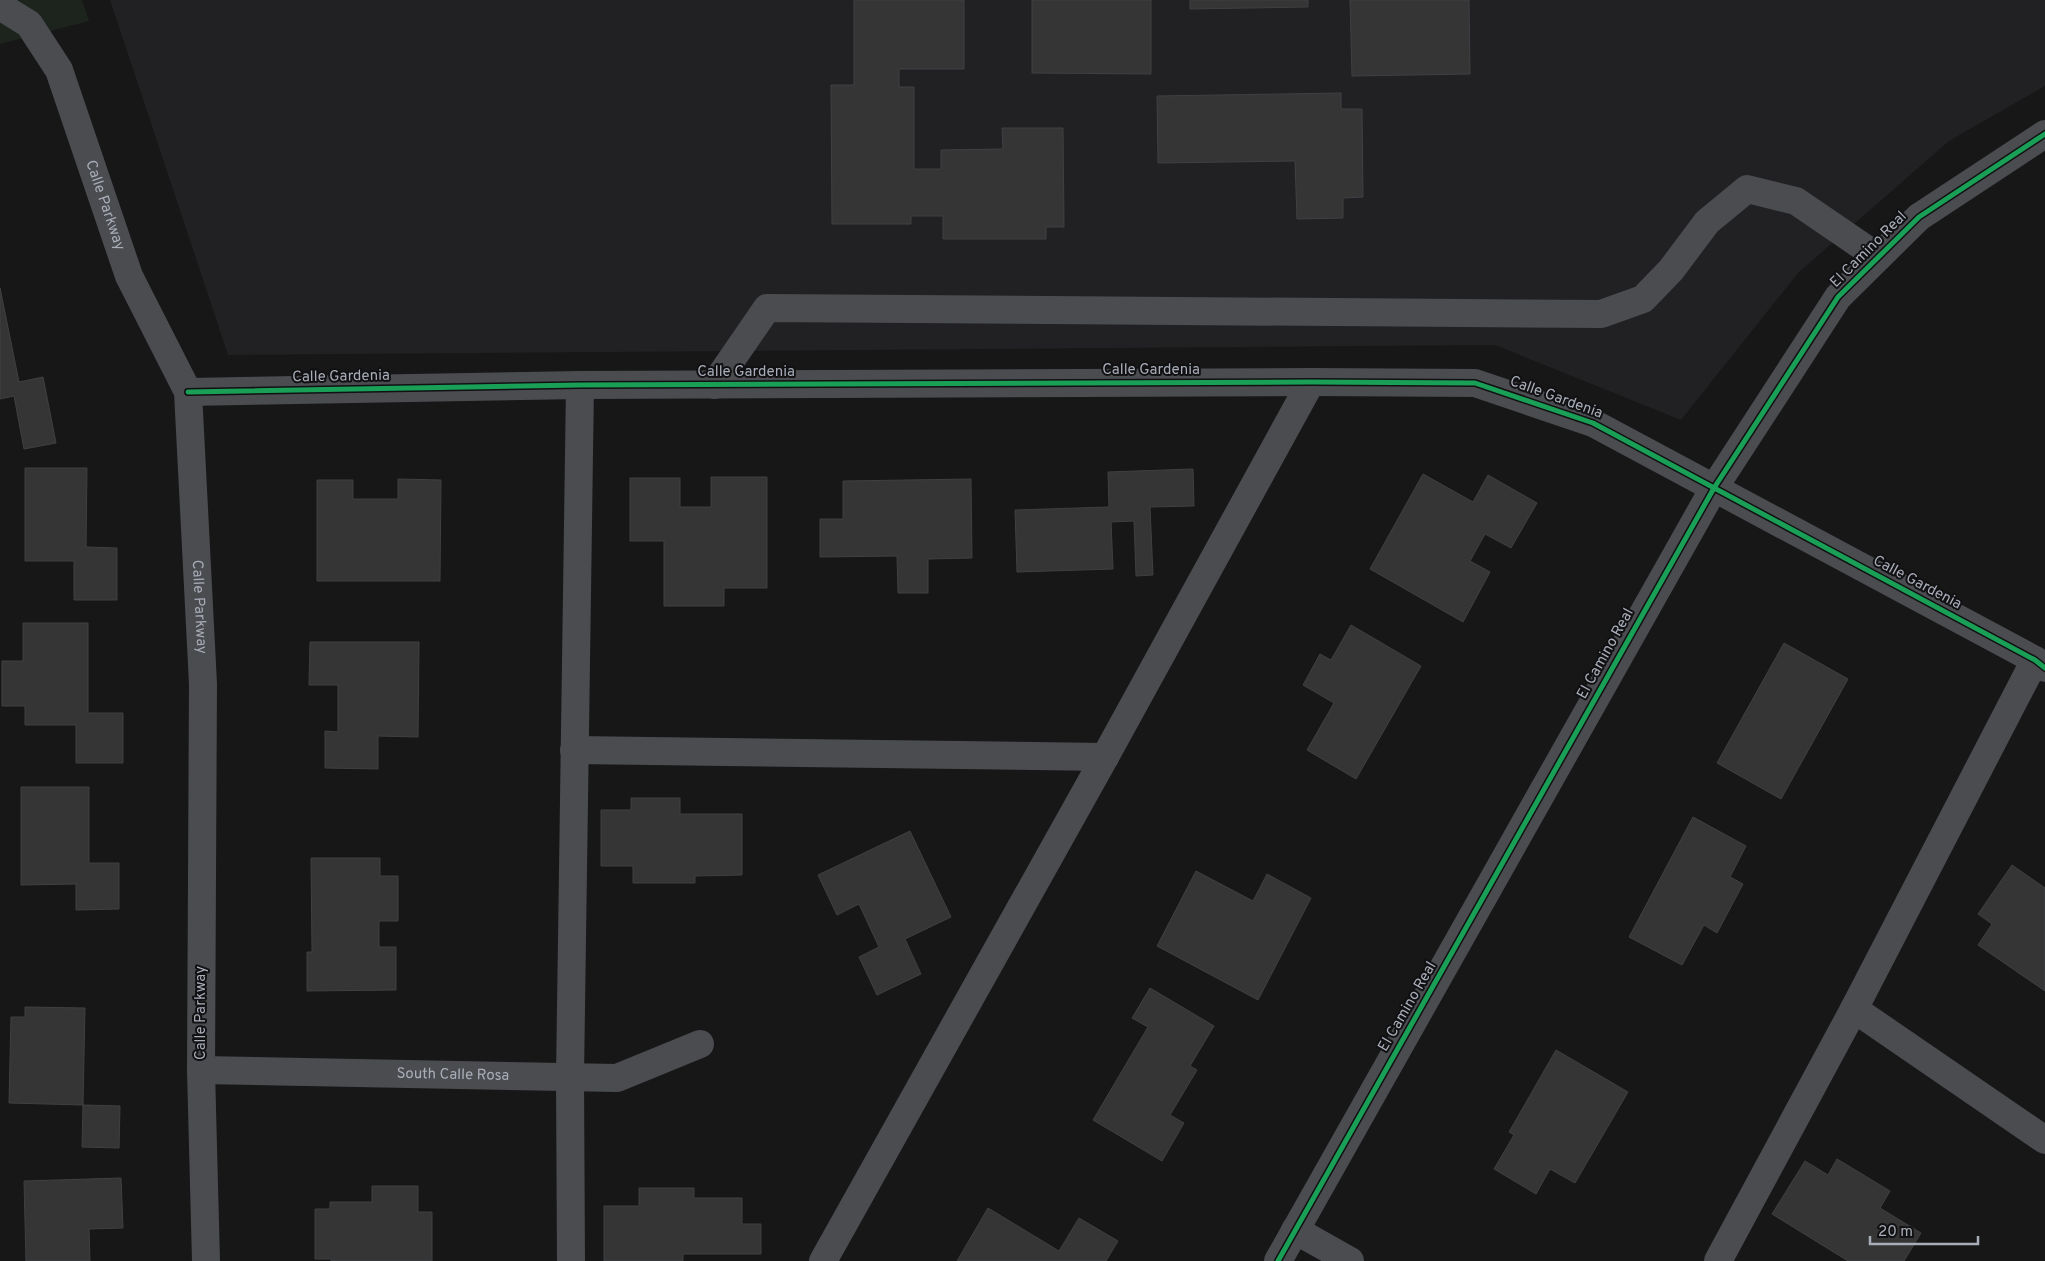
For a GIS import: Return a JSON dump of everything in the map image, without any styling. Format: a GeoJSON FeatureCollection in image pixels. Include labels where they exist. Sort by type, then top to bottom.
{"type":"FeatureCollection","features":[{"type":"Feature","properties":{"kind":"street","name":"Calle Parkway"},"geometry":{"type":"LineString","coordinates":[[0,6],[29,24],[60,70],[129,276],[188,392],[203,684],[201,1070],[206,1261]]}},
{"type":"Feature","properties":{"kind":"street","name":"El Camino Real"},"geometry":{"type":"LineString","coordinates":[[1278,1261],[1714,488],[1838,297],[1919,217],[2045,134]]}},
{"type":"Feature","properties":{"kind":"street"},"geometry":{"type":"LineString","coordinates":[[714,385],[767,308],[1601,314],[1643,299],[1671,270],[1707,222],[1747,189],[1796,201],[1878,257]]}},
{"type":"Feature","properties":{"kind":"street"},"geometry":{"type":"LineString","coordinates":[[823,1261],[1105,757],[1311,382]]}},
{"type":"Feature","properties":{"kind":"street","name":"Calle Gardenia"},"geometry":{"type":"LineString","coordinates":[[188,392],[580,385],[1475,383],[1593,423],[2040,664]]}},
{"type":"Feature","properties":{"kind":"street"},"geometry":{"type":"LineString","coordinates":[[571,1261],[570,1077],[580,385]]}},
{"type":"Feature","properties":{"kind":"street"},"geometry":{"type":"LineString","coordinates":[[1718,1261],[2040,664]]}},
{"type":"Feature","properties":{"kind":"street"},"geometry":{"type":"LineString","coordinates":[[574,750],[1105,757]]}},
{"type":"Feature","properties":{"kind":"street"},"geometry":{"type":"LineString","coordinates":[[1854,1009],[2045,1140]]}},
{"type":"Feature","properties":{"kind":"street","name":"South Calle Rosa"},"geometry":{"type":"LineString","coordinates":[[201,1070],[617,1078],[700,1044]]}},
{"type":"Feature","properties":{"kind":"street"},"geometry":{"type":"LineString","coordinates":[[1295,1230],[1350,1261]]}},
{"type":"Feature","properties":{"kind":"shaded area"},"geometry":{"type":"Polygon","coordinates":[[[0,0],[82,0],[89,21],[0,44],[0,0]]]}},
{"type":"Feature","properties":{"kind":"shaded area"},"geometry":{"type":"Polygon","coordinates":[[[110,0],[2045,0],[2045,86],[1949,141],[1798,273],[1681,420],[1495,345],[228,355],[110,0]]]}},
{"type":"Feature","properties":{"kind":"building"},"geometry":{"type":"Polygon","coordinates":[[[854,0],[964,0],[964,69],[899,69],[899,87],[914,87],[914,169],[941,169],[941,150],[1003,149],[1002,128],[1063,128],[1064,227],[1046,227],[1046,239],[943,239],[943,216],[911,216],[911,224],[832,224],[831,85],[854,85],[854,0]]]}},
{"type":"Feature","properties":{"kind":"building"},"geometry":{"type":"Polygon","coordinates":[[[1032,0],[1151,0],[1151,74],[1032,73],[1032,0]]]}},
{"type":"Feature","properties":{"kind":"building"},"geometry":{"type":"Polygon","coordinates":[[[1190,0],[1308,0],[1308,7],[1190,9],[1190,0]]]}},
{"type":"Feature","properties":{"kind":"building"},"geometry":{"type":"Polygon","coordinates":[[[1350,0],[1469,0],[1470,74],[1352,76],[1350,0]]]}},
{"type":"Feature","properties":{"kind":"building"},"geometry":{"type":"Polygon","coordinates":[[[1341,93],[1341,109],[1362,109],[1363,197],[1343,198],[1343,218],[1297,219],[1295,161],[1158,163],[1157,96],[1341,93]]]}},
{"type":"Feature","properties":{"kind":"building"},"geometry":{"type":"Polygon","coordinates":[[[0,288],[19,382],[43,377],[56,443],[24,449],[14,396],[0,399],[0,288]]]}},
{"type":"Feature","properties":{"kind":"building"},"geometry":{"type":"Polygon","coordinates":[[[25,468],[87,468],[86,547],[117,548],[117,600],[74,600],[74,561],[25,561],[25,468]]]}},
{"type":"Feature","properties":{"kind":"building"},"geometry":{"type":"Polygon","coordinates":[[[1193,469],[1194,506],[1150,507],[1153,575],[1136,576],[1134,521],[1111,522],[1113,569],[1017,572],[1015,510],[1109,507],[1108,472],[1193,469]]]}},
{"type":"Feature","properties":{"kind":"building"},"geometry":{"type":"Polygon","coordinates":[[[1423,474],[1473,502],[1488,475],[1537,503],[1511,548],[1485,534],[1470,561],[1490,572],[1463,622],[1370,569],[1423,474]]]}},
{"type":"Feature","properties":{"kind":"building"},"geometry":{"type":"Polygon","coordinates":[[[711,477],[767,477],[767,588],[724,588],[724,606],[664,606],[664,541],[630,541],[630,478],[680,478],[680,507],[711,507],[711,477]]]}},
{"type":"Feature","properties":{"kind":"building"},"geometry":{"type":"Polygon","coordinates":[[[398,479],[441,480],[440,581],[317,581],[317,480],[353,480],[353,499],[398,499],[398,479]]]}},
{"type":"Feature","properties":{"kind":"building"},"geometry":{"type":"Polygon","coordinates":[[[971,479],[972,558],[928,559],[928,593],[898,593],[897,556],[820,557],[820,519],[843,519],[843,481],[971,479]]]}},
{"type":"Feature","properties":{"kind":"building"},"geometry":{"type":"Polygon","coordinates":[[[23,623],[88,623],[88,713],[123,713],[123,763],[76,763],[76,725],[25,725],[25,706],[2,706],[2,661],[23,661],[23,623]]]}},
{"type":"Feature","properties":{"kind":"building"},"geometry":{"type":"Polygon","coordinates":[[[1351,625],[1421,666],[1356,779],[1307,750],[1334,703],[1303,685],[1320,654],[1331,660],[1351,625]]]}},
{"type":"Feature","properties":{"kind":"building"},"geometry":{"type":"Polygon","coordinates":[[[310,642],[419,642],[418,737],[378,736],[378,769],[325,768],[325,731],[338,732],[338,685],[309,685],[310,642]]]}},
{"type":"Feature","properties":{"kind":"building"},"geometry":{"type":"Polygon","coordinates":[[[1784,643],[1848,679],[1781,799],[1717,763],[1784,643]]]}},
{"type":"Feature","properties":{"kind":"building"},"geometry":{"type":"Polygon","coordinates":[[[21,787],[89,787],[89,863],[119,863],[119,909],[76,910],[76,884],[21,885],[21,787]]]}},
{"type":"Feature","properties":{"kind":"building"},"geometry":{"type":"Polygon","coordinates":[[[631,798],[680,798],[680,814],[742,814],[742,875],[695,876],[695,883],[633,883],[633,866],[601,866],[601,810],[631,810],[631,798]]]}},
{"type":"Feature","properties":{"kind":"building"},"geometry":{"type":"Polygon","coordinates":[[[1693,817],[1746,846],[1730,877],[1743,884],[1717,933],[1704,925],[1682,965],[1629,937],[1693,817]]]}},
{"type":"Feature","properties":{"kind":"building"},"geometry":{"type":"Polygon","coordinates":[[[910,831],[951,917],[905,939],[921,974],[877,995],[859,957],[879,947],[859,904],[837,915],[818,875],[910,831]]]}},
{"type":"Feature","properties":{"kind":"building"},"geometry":{"type":"Polygon","coordinates":[[[311,858],[380,858],[380,876],[398,876],[398,921],[379,921],[379,947],[396,947],[396,990],[307,991],[307,952],[312,952],[311,858]]]}},
{"type":"Feature","properties":{"kind":"building"},"geometry":{"type":"Polygon","coordinates":[[[2012,865],[2045,888],[2045,991],[1978,945],[1992,924],[1978,914],[2012,865]]]}},
{"type":"Feature","properties":{"kind":"building"},"geometry":{"type":"Polygon","coordinates":[[[1196,871],[1253,901],[1267,874],[1311,898],[1258,1000],[1157,946],[1196,871]]]}},
{"type":"Feature","properties":{"kind":"building"},"geometry":{"type":"Polygon","coordinates":[[[1150,988],[1214,1026],[1190,1066],[1197,1070],[1170,1115],[1184,1123],[1162,1161],[1093,1120],[1148,1027],[1132,1018],[1150,988]]]}},
{"type":"Feature","properties":{"kind":"building"},"geometry":{"type":"Polygon","coordinates":[[[25,1007],[85,1008],[83,1105],[9,1103],[11,1017],[25,1017],[25,1007]]]}},
{"type":"Feature","properties":{"kind":"building"},"geometry":{"type":"Polygon","coordinates":[[[1556,1050],[1628,1092],[1575,1183],[1550,1169],[1536,1194],[1494,1169],[1514,1135],[1509,1132],[1556,1050]]]}},
{"type":"Feature","properties":{"kind":"building"},"geometry":{"type":"Polygon","coordinates":[[[83,1105],[120,1106],[119,1148],[82,1147],[83,1105]]]}},
{"type":"Feature","properties":{"kind":"building"},"geometry":{"type":"Polygon","coordinates":[[[1837,1159],[1890,1191],[1880,1208],[1921,1233],[1904,1261],[1848,1261],[1772,1214],[1805,1161],[1828,1175],[1837,1159]]]}},
{"type":"Feature","properties":{"kind":"building"},"geometry":{"type":"Polygon","coordinates":[[[121,1178],[123,1228],[89,1229],[90,1261],[26,1261],[24,1181],[121,1178]]]}},
{"type":"Feature","properties":{"kind":"building"},"geometry":{"type":"Polygon","coordinates":[[[372,1186],[418,1186],[418,1212],[432,1212],[432,1261],[331,1261],[331,1259],[315,1259],[315,1209],[330,1209],[330,1202],[372,1202],[372,1186]]]}},
{"type":"Feature","properties":{"kind":"building"},"geometry":{"type":"Polygon","coordinates":[[[639,1188],[694,1188],[694,1198],[742,1198],[742,1224],[761,1224],[761,1254],[683,1254],[683,1261],[604,1261],[604,1206],[639,1206],[639,1188]]]}},
{"type":"Feature","properties":{"kind":"building"},"geometry":{"type":"Polygon","coordinates":[[[988,1208],[1059,1251],[1079,1218],[1118,1241],[1106,1261],[957,1261],[988,1208]]]}},
{"type":"Feature","properties":{"kind":"cycle path"},"geometry":{"type":"LineString","coordinates":[[1278,1261],[1714,488],[1838,297],[1919,217],[2045,134]]}},
{"type":"Feature","properties":{"kind":"cycle path"},"geometry":{"type":"LineString","coordinates":[[188,392],[580,385],[1475,383],[1593,423],[2035,660],[2045,668]]}}]}
